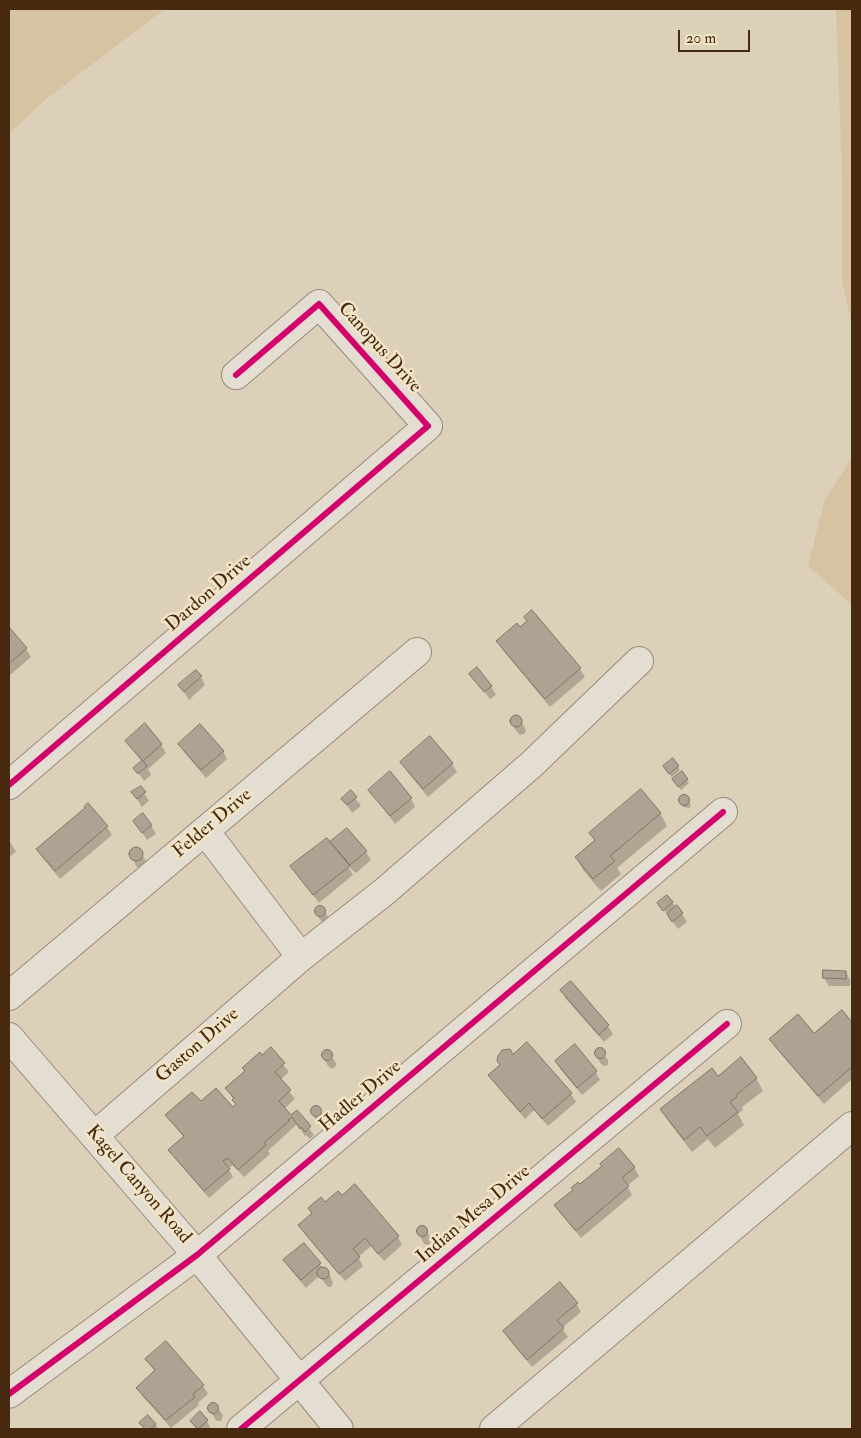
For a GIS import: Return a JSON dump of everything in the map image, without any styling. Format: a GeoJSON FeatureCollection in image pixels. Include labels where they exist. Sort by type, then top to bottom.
{"type":"FeatureCollection","features":[{"type":"Feature","properties":{"kind":"street","name":"Canopus Drive"},"geometry":{"type":"LineString","coordinates":[[236,375],[319,304],[428,426]]}},
{"type":"Feature","properties":{"kind":"street","name":"Dardon Drive"},"geometry":{"type":"LineString","coordinates":[[9,785],[428,426]]}},
{"type":"Feature","properties":{"kind":"street","name":"Felder Drive"},"geometry":{"type":"LineString","coordinates":[[9,996],[418,652]]}},
{"type":"Feature","properties":{"kind":"street","name":"Gaston Drive"},"geometry":{"type":"LineString","coordinates":[[95,1135],[301,957],[384,892],[532,764],[639,661]]}},
{"type":"Feature","properties":{"kind":"street","name":"Hadler Drive"},"geometry":{"type":"LineString","coordinates":[[9,1394],[198,1255],[723,812]]}},
{"type":"Feature","properties":{"kind":"street"},"geometry":{"type":"LineString","coordinates":[[205,831],[301,957]]}},
{"type":"Feature","properties":{"kind":"street","name":"Indian Mesa Drive"},"geometry":{"type":"LineString","coordinates":[[241,1429],[727,1024]]}},
{"type":"Feature","properties":{"kind":"street","name":"Kagel Canyon Road"},"geometry":{"type":"LineString","coordinates":[[9,1037],[198,1255],[339,1429]]}},
{"type":"Feature","properties":{"kind":"street"},"geometry":{"type":"LineString","coordinates":[[494,1429],[852,1126]]}},
{"type":"Feature","properties":{"kind":"shaded area"},"geometry":{"type":"Polygon","coordinates":[[[9,9],[165,9],[45,100],[9,134],[9,9]]]}},
{"type":"Feature","properties":{"kind":"shaded area"},"geometry":{"type":"Polygon","coordinates":[[[836,9],[852,9],[852,325],[842,281],[842,178],[836,9]]]}},
{"type":"Feature","properties":{"kind":"shaded area"},"geometry":{"type":"Polygon","coordinates":[[[852,458],[852,605],[808,566],[825,499],[852,458]]]}},
{"type":"Feature","properties":{"kind":"building"},"geometry":{"type":"Polygon","coordinates":[[[532,610],[581,668],[545,699],[496,641],[517,623],[520,627],[527,621],[524,617],[532,610]]]}},
{"type":"Feature","properties":{"kind":"building"},"geometry":{"type":"Polygon","coordinates":[[[9,627],[27,648],[9,664],[9,627]]]}},
{"type":"Feature","properties":{"kind":"building"},"geometry":{"type":"Polygon","coordinates":[[[477,667],[492,686],[484,692],[469,674],[477,667]]]}},
{"type":"Feature","properties":{"kind":"building"},"geometry":{"type":"Polygon","coordinates":[[[196,670],[202,676],[184,692],[178,685],[196,670]]]}},
{"type":"Feature","properties":{"kind":"building"},"geometry":{"type":"Polygon","coordinates":[[[516,715],[522,721],[516,727],[510,721],[516,715]]]}},
{"type":"Feature","properties":{"kind":"building"},"geometry":{"type":"Polygon","coordinates":[[[145,723],[162,744],[143,761],[147,766],[138,774],[133,768],[142,760],[125,741],[145,723]]]}},
{"type":"Feature","properties":{"kind":"building"},"geometry":{"type":"Polygon","coordinates":[[[200,724],[224,751],[201,770],[178,744],[200,724]]]}},
{"type":"Feature","properties":{"kind":"building"},"geometry":{"type":"Polygon","coordinates":[[[430,736],[453,763],[423,789],[400,762],[430,736]]]}},
{"type":"Feature","properties":{"kind":"building"},"geometry":{"type":"Polygon","coordinates":[[[673,758],[679,766],[669,774],[663,766],[673,758]]]}},
{"type":"Feature","properties":{"kind":"building"},"geometry":{"type":"Polygon","coordinates":[[[390,771],[412,798],[390,816],[368,790],[390,771]]]}},
{"type":"Feature","properties":{"kind":"building"},"geometry":{"type":"Polygon","coordinates":[[[682,771],[688,779],[678,787],[672,779],[682,771]]]}},
{"type":"Feature","properties":{"kind":"building"},"geometry":{"type":"Polygon","coordinates":[[[141,786],[146,792],[137,799],[131,792],[141,786]]]}},
{"type":"Feature","properties":{"kind":"building"},"geometry":{"type":"Polygon","coordinates":[[[641,789],[661,813],[610,856],[615,861],[593,879],[575,857],[595,840],[589,833],[641,789]]]}},
{"type":"Feature","properties":{"kind":"building"},"geometry":{"type":"Polygon","coordinates":[[[351,790],[357,797],[347,805],[341,799],[351,790]]]}},
{"type":"Feature","properties":{"kind":"building"},"geometry":{"type":"Polygon","coordinates":[[[684,794],[690,800],[684,806],[678,800],[684,794]]]}},
{"type":"Feature","properties":{"kind":"building"},"geometry":{"type":"Polygon","coordinates":[[[88,803],[108,826],[55,871],[36,849],[85,808],[88,803]]]}},
{"type":"Feature","properties":{"kind":"building"},"geometry":{"type":"Polygon","coordinates":[[[143,813],[152,825],[142,833],[133,821],[143,813]]]}},
{"type":"Feature","properties":{"kind":"building"},"geometry":{"type":"Polygon","coordinates":[[[347,828],[367,851],[350,865],[330,842],[347,828]]]}},
{"type":"Feature","properties":{"kind":"building"},"geometry":{"type":"Polygon","coordinates":[[[327,838],[350,866],[313,895],[290,866],[327,838]]]}},
{"type":"Feature","properties":{"kind":"building"},"geometry":{"type":"Polygon","coordinates":[[[136,847],[141,849],[143,854],[141,859],[136,861],[131,859],[129,854],[131,849],[136,847]]]}},
{"type":"Feature","properties":{"kind":"building"},"geometry":{"type":"Polygon","coordinates":[[[667,895],[673,902],[663,911],[657,903],[667,895]]]}},
{"type":"Feature","properties":{"kind":"building"},"geometry":{"type":"Polygon","coordinates":[[[677,905],[683,913],[672,922],[667,914],[677,905]]]}},
{"type":"Feature","properties":{"kind":"building"},"geometry":{"type":"Polygon","coordinates":[[[318,906],[322,906],[325,911],[324,915],[318,916],[315,913],[315,909],[318,906]]]}},
{"type":"Feature","properties":{"kind":"building"},"geometry":{"type":"Polygon","coordinates":[[[823,970],[846,971],[846,979],[823,978],[823,970]]]}},
{"type":"Feature","properties":{"kind":"building"},"geometry":{"type":"Polygon","coordinates":[[[571,981],[609,1025],[599,1035],[560,990],[571,981]]]}},
{"type":"Feature","properties":{"kind":"building"},"geometry":{"type":"Polygon","coordinates":[[[842,1010],[852,1022],[852,1067],[818,1096],[769,1039],[798,1014],[814,1033],[842,1010]]]}},
{"type":"Feature","properties":{"kind":"building"},"geometry":{"type":"Polygon","coordinates":[[[527,1042],[572,1093],[542,1119],[529,1103],[520,1112],[488,1075],[500,1065],[497,1061],[502,1050],[510,1049],[513,1054],[527,1042]]]}},
{"type":"Feature","properties":{"kind":"building"},"geometry":{"type":"Polygon","coordinates":[[[575,1044],[597,1071],[577,1088],[555,1061],[575,1044]]]}},
{"type":"Feature","properties":{"kind":"building"},"geometry":{"type":"Polygon","coordinates":[[[271,1047],[285,1063],[275,1072],[291,1090],[279,1101],[291,1115],[297,1110],[311,1126],[305,1132],[301,1127],[300,1129],[292,1117],[264,1143],[266,1145],[238,1170],[228,1158],[223,1161],[230,1169],[204,1191],[168,1150],[184,1136],[165,1115],[192,1092],[201,1101],[216,1088],[233,1107],[236,1104],[232,1100],[234,1098],[225,1088],[245,1071],[242,1068],[260,1052],[262,1055],[271,1047]]]}},
{"type":"Feature","properties":{"kind":"building"},"geometry":{"type":"Polygon","coordinates":[[[600,1047],[606,1053],[600,1059],[594,1053],[600,1047]]]}},
{"type":"Feature","properties":{"kind":"building"},"geometry":{"type":"Polygon","coordinates":[[[327,1049],[333,1055],[327,1061],[321,1055],[327,1049]]]}},
{"type":"Feature","properties":{"kind":"building"},"geometry":{"type":"Polygon","coordinates":[[[741,1057],[757,1078],[730,1102],[738,1112],[707,1136],[700,1127],[684,1140],[660,1109],[712,1068],[718,1076],[741,1057]]]}},
{"type":"Feature","properties":{"kind":"building"},"geometry":{"type":"Polygon","coordinates":[[[314,1106],[318,1106],[321,1111],[320,1115],[314,1116],[311,1113],[311,1109],[314,1106]]]}},
{"type":"Feature","properties":{"kind":"building"},"geometry":{"type":"Polygon","coordinates":[[[619,1148],[635,1167],[622,1178],[629,1186],[576,1231],[554,1205],[573,1190],[571,1188],[578,1182],[580,1184],[602,1166],[600,1164],[619,1148]]]}},
{"type":"Feature","properties":{"kind":"building"},"geometry":{"type":"Polygon","coordinates":[[[355,1184],[399,1236],[378,1254],[365,1238],[353,1249],[360,1257],[339,1274],[298,1225],[312,1213],[308,1208],[321,1197],[325,1202],[338,1191],[342,1195],[355,1184]]]}},
{"type":"Feature","properties":{"kind":"building"},"geometry":{"type":"Polygon","coordinates":[[[422,1225],[428,1231],[422,1237],[416,1231],[422,1225]]]}},
{"type":"Feature","properties":{"kind":"building"},"geometry":{"type":"Polygon","coordinates":[[[304,1243],[321,1263],[301,1280],[283,1260],[304,1243]]]}},
{"type":"Feature","properties":{"kind":"building"},"geometry":{"type":"Polygon","coordinates":[[[321,1267],[325,1267],[329,1273],[325,1279],[321,1279],[317,1275],[317,1271],[321,1267]]]}},
{"type":"Feature","properties":{"kind":"building"},"geometry":{"type":"Polygon","coordinates":[[[560,1282],[578,1303],[557,1320],[564,1328],[527,1360],[503,1331],[560,1282]]]}},
{"type":"Feature","properties":{"kind":"building"},"geometry":{"type":"Polygon","coordinates":[[[166,1341],[204,1385],[193,1394],[195,1397],[166,1420],[136,1388],[155,1370],[145,1359],[166,1341]]]}},
{"type":"Feature","properties":{"kind":"building"},"geometry":{"type":"Polygon","coordinates":[[[213,1402],[219,1408],[213,1414],[207,1408],[213,1402]]]}},
{"type":"Feature","properties":{"kind":"building"},"geometry":{"type":"Polygon","coordinates":[[[200,1411],[208,1420],[198,1429],[190,1421],[200,1411]]]}},
{"type":"Feature","properties":{"kind":"building"},"geometry":{"type":"Polygon","coordinates":[[[148,1415],[156,1424],[150,1429],[145,1429],[139,1423],[148,1415]]]}},
{"type":"Feature","properties":{"kind":"cycle path"},"geometry":{"type":"LineString","coordinates":[[9,785],[428,426],[319,304],[236,375]]}},
{"type":"Feature","properties":{"kind":"cycle path"},"geometry":{"type":"LineString","coordinates":[[9,1394],[197,1255],[723,812]]}},
{"type":"Feature","properties":{"kind":"cycle path"},"geometry":{"type":"LineString","coordinates":[[241,1429],[727,1024]]}}]}
